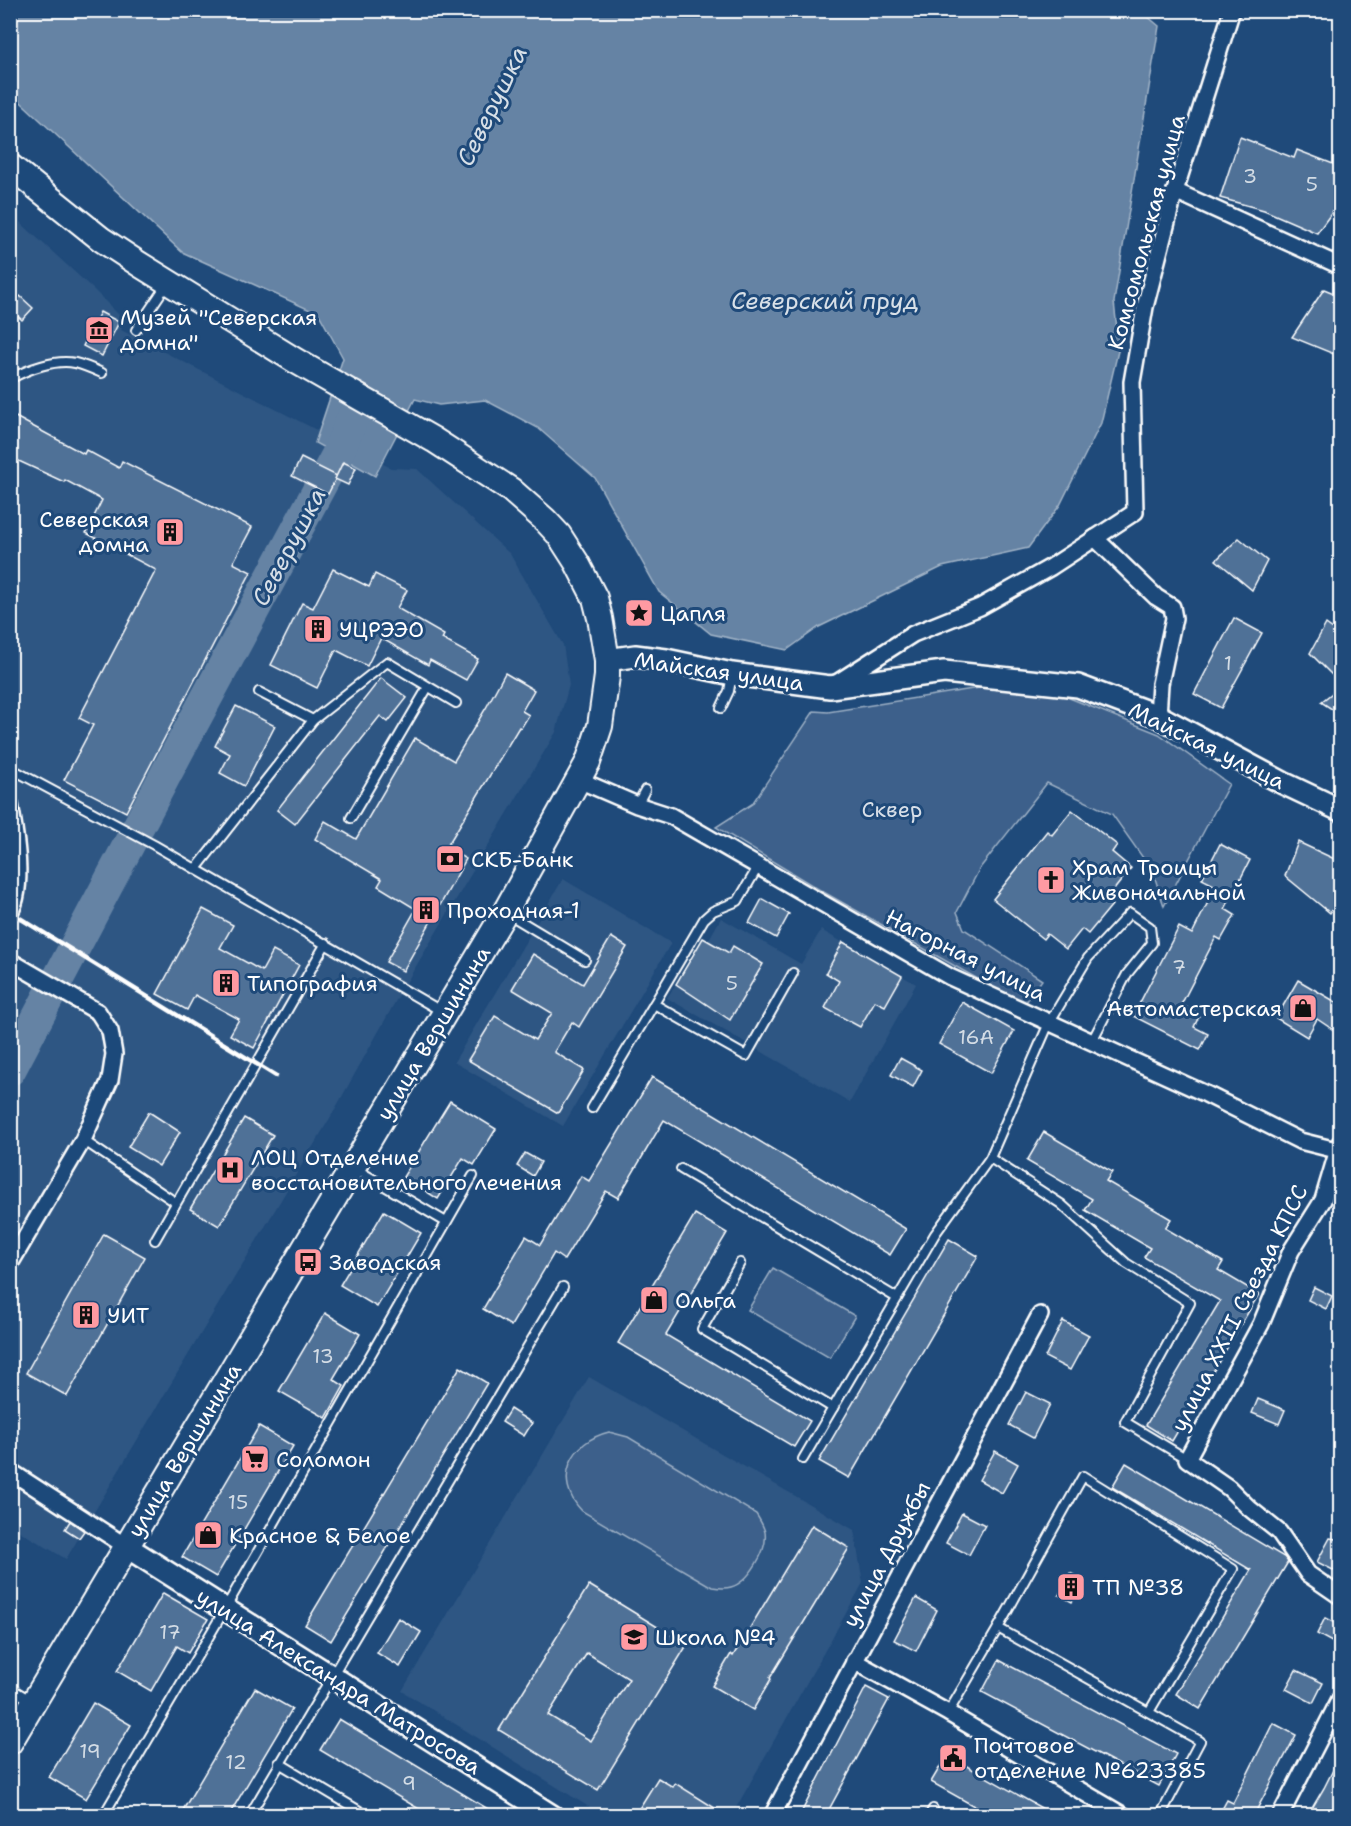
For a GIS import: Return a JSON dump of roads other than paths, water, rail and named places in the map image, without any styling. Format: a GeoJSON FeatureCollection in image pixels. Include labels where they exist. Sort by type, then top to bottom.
{"type":"FeatureCollection","features":[{"type":"Feature","properties":{"kind":"main road","name":"улица Вершинина"},"geometry":{"type":"LineString","coordinates":[[10,166],[100,239],[296,361],[434,440],[511,490],[545,520],[569,549],[594,598],[607,660],[606,691],[599,732],[579,780],[445,1014],[10,1742]]}},
{"type":"Feature","properties":{"kind":"street","name":"Комсомольская улица"},"geometry":{"type":"LineString","coordinates":[[830,687],[913,634],[980,607],[1051,567],[1135,512],[1132,382],[1145,307],[1175,191],[1232,10]]}},
{"type":"Feature","properties":{"kind":"street"},"geometry":{"type":"LineString","coordinates":[[1175,191],[1341,266]]}},
{"type":"Feature","properties":{"kind":"street"},"geometry":{"type":"LineString","coordinates":[[1095,538],[1156,597],[1172,607],[1174,618],[1160,684],[1158,716]]}},
{"type":"Feature","properties":{"kind":"street","name":"Майская улица"},"geometry":{"type":"LineString","coordinates":[[607,660],[635,656],[732,674],[830,687],[944,672],[1078,686],[1158,716],[1283,783],[1341,810]]}},
{"type":"Feature","properties":{"kind":"street","name":"Нагорная улица"},"geometry":{"type":"LineString","coordinates":[[579,780],[670,816],[950,977],[1206,1094],[1300,1141],[1339,1148]]}},
{"type":"Feature","properties":{"kind":"street"},"geometry":{"type":"LineString","coordinates":[[10,804],[17,846],[17,902],[10,912]]}},
{"type":"Feature","properties":{"kind":"street"},"geometry":{"type":"LineString","coordinates":[[10,1264],[83,1140],[110,1080],[114,1054],[110,1031],[98,1012],[13,962]]}},
{"type":"Feature","properties":{"kind":"street","name":"улица XXII Съезда КПСС"},"geometry":{"type":"LineString","coordinates":[[1187,1459],[1261,1324],[1291,1251],[1323,1200],[1339,1148]]}},
{"type":"Feature","properties":{"kind":"street","name":"улица Дружбы"},"geometry":{"type":"LineString","coordinates":[[772,1815],[1040,1315]]}},
{"type":"Feature","properties":{"kind":"street"},"geometry":{"type":"LineString","coordinates":[[1187,1459],[1229,1488],[1249,1508],[1279,1532],[1308,1574],[1341,1596]]}},
{"type":"Feature","properties":{"kind":"street"},"geometry":{"type":"LineString","coordinates":[[10,1471],[127,1547]]}},
{"type":"Feature","properties":{"kind":"street","name":"улица Александра Матросова"},"geometry":{"type":"LineString","coordinates":[[127,1547],[552,1815]]}},
{"type":"Feature","properties":{"kind":"street"},"geometry":{"type":"LineString","coordinates":[[854,1661],[1124,1815]]}},
{"type":"Feature","properties":{"kind":"street"},"geometry":{"type":"LineString","coordinates":[[1280,1815],[1341,1699]]}},
{"type":"Feature","properties":{"kind":"lane"},"geometry":{"type":"LineString","coordinates":[[136,330],[167,282]]}},
{"type":"Feature","properties":{"kind":"lane"},"geometry":{"type":"LineString","coordinates":[[10,379],[53,363],[73,362],[102,373]]}},
{"type":"Feature","properties":{"kind":"lane"},"geometry":{"type":"LineString","coordinates":[[196,869],[313,720],[387,662],[456,703]]}},
{"type":"Feature","properties":{"kind":"lane"},"geometry":{"type":"LineString","coordinates":[[721,708],[729,691],[732,674]]}},
{"type":"Feature","properties":{"kind":"lane"},"geometry":{"type":"LineString","coordinates":[[351,818],[428,687]]}},
{"type":"Feature","properties":{"kind":"lane"},"geometry":{"type":"LineString","coordinates":[[259,692],[313,720]]}},
{"type":"Feature","properties":{"kind":"lane"},"geometry":{"type":"LineString","coordinates":[[10,768],[154,844],[445,1014]]}},
{"type":"Feature","properties":{"kind":"lane"},"geometry":{"type":"LineString","coordinates":[[638,805],[645,790]]}},
{"type":"Feature","properties":{"kind":"lane"},"geometry":{"type":"LineString","coordinates":[[592,1107],[704,919],[713,911],[738,901],[758,867]]}},
{"type":"Feature","properties":{"kind":"lane"},"geometry":{"type":"LineString","coordinates":[[505,912],[585,960]]}},
{"type":"Feature","properties":{"kind":"lane"},"geometry":{"type":"LineString","coordinates":[[803,1459],[935,1234],[990,1158],[1049,1023],[1088,958],[1130,913],[1150,927],[1152,943],[1127,974],[1092,1041]]}},
{"type":"Feature","properties":{"kind":"lane"},"geometry":{"type":"LineString","coordinates":[[155,1240],[326,943]]}},
{"type":"Feature","properties":{"kind":"lane"},"geometry":{"type":"LineString","coordinates":[[654,1004],[746,1056],[793,973]]}},
{"type":"Feature","properties":{"kind":"lane"},"geometry":{"type":"LineString","coordinates":[[83,1140],[175,1202]]}},
{"type":"Feature","properties":{"kind":"lane"},"geometry":{"type":"LineString","coordinates":[[990,1158],[1061,1204],[1126,1263],[1190,1302],[1125,1422],[1187,1459]]}},
{"type":"Feature","properties":{"kind":"lane"},"geometry":{"type":"LineString","coordinates":[[353,1167],[446,1222]]}},
{"type":"Feature","properties":{"kind":"lane"},"geometry":{"type":"LineString","coordinates":[[681,1169],[897,1298]]}},
{"type":"Feature","properties":{"kind":"lane"},"geometry":{"type":"LineString","coordinates":[[103,1815],[225,1609],[472,1176]]}},
{"type":"Feature","properties":{"kind":"lane"},"geometry":{"type":"LineString","coordinates":[[740,1263],[702,1329],[833,1408]]}},
{"type":"Feature","properties":{"kind":"lane"},"geometry":{"type":"LineString","coordinates":[[249,1815],[330,1675],[563,1287]]}},
{"type":"Feature","properties":{"kind":"lane"},"geometry":{"type":"LineString","coordinates":[[948,1713],[1083,1476],[1233,1569],[1149,1712]]}},
{"type":"Feature","properties":{"kind":"lane"},"geometry":{"type":"LineString","coordinates":[[998,1628],[1200,1741],[1160,1815]]}},
{"type":"Feature","properties":{"kind":"lane"},"geometry":{"type":"LineString","coordinates":[[10,1688],[34,1702]]}},
{"type":"Feature","properties":{"kind":"lane"},"geometry":{"type":"LineString","coordinates":[[279,1763],[368,1815]]}},
{"type":"Feature","properties":{"kind":"water","name":"Северский пруд"},"geometry":{"type":"Polygon","coordinates":[[[10,11],[1141,11],[1159,26],[1114,302],[1119,347],[1101,423],[1060,505],[1028,548],[942,567],[819,627],[787,650],[711,634],[659,592],[595,478],[538,428],[485,400],[439,405],[415,399],[375,476],[315,443],[343,358],[319,314],[182,252],[11,93],[10,11]]]}},
{"type":"Feature","properties":{"kind":"waterway","name":"Северушка"},"geometry":{"type":"LineString","coordinates":[[10,1070],[337,455],[353,417]]}},
{"type":"Feature","properties":{"kind":"railway"},"geometry":{"type":"LineString","coordinates":[[10,912],[276,1076]]}},
{"type":"Feature","properties":{"kind":"place","name":"Музей \"Северская домна\""},"geometry":{"type":"Point","coordinates":[99,330]}},
{"type":"Feature","properties":{"kind":"place","name":"Северская домна"},"geometry":{"type":"Point","coordinates":[170,532]}},
{"type":"Feature","properties":{"kind":"place","name":"Цапля"},"geometry":{"type":"Point","coordinates":[639,613]}},
{"type":"Feature","properties":{"kind":"place","name":"УЦРЭЭО"},"geometry":{"type":"Point","coordinates":[318,629]}},
{"type":"Feature","properties":{"kind":"place","name":"СКБ-Банк"},"geometry":{"type":"Point","coordinates":[450,859]}},
{"type":"Feature","properties":{"kind":"place","name":"Храм Троицы Живоначальной"},"geometry":{"type":"Point","coordinates":[1051,880]}},
{"type":"Feature","properties":{"kind":"place","name":"Проходная-1"},"geometry":{"type":"Point","coordinates":[426,910]}},
{"type":"Feature","properties":{"kind":"place","name":"Типография"},"geometry":{"type":"Point","coordinates":[226,983]}},
{"type":"Feature","properties":{"kind":"place","name":"Автомастерская"},"geometry":{"type":"Point","coordinates":[1303,1008]}},
{"type":"Feature","properties":{"kind":"place","name":"ЛОЦ Отделение восстановительного лечения"},"geometry":{"type":"Point","coordinates":[230,1170]}},
{"type":"Feature","properties":{"kind":"place","name":"Заводская"},"geometry":{"type":"Point","coordinates":[308,1262]}},
{"type":"Feature","properties":{"kind":"place","name":"Ольга"},"geometry":{"type":"Point","coordinates":[654,1300]}},
{"type":"Feature","properties":{"kind":"place","name":"УИТ"},"geometry":{"type":"Point","coordinates":[86,1315]}},
{"type":"Feature","properties":{"kind":"place","name":"Соломон"},"geometry":{"type":"Point","coordinates":[255,1459]}},
{"type":"Feature","properties":{"kind":"place","name":"Красное & Белое"},"geometry":{"type":"Point","coordinates":[208,1535]}},
{"type":"Feature","properties":{"kind":"place","name":"ТП №38"},"geometry":{"type":"Point","coordinates":[1071,1587]}},
{"type":"Feature","properties":{"kind":"place","name":"Школа №4"},"geometry":{"type":"Point","coordinates":[634,1637]}},
{"type":"Feature","properties":{"kind":"place","name":"Почтовое отделение №623385"},"geometry":{"type":"Point","coordinates":[953,1758]}},
{"type":"Feature","properties":{"kind":"park label","name":"Сквер"},"geometry":{"type":"Point","coordinates":[892,809]}}]}
